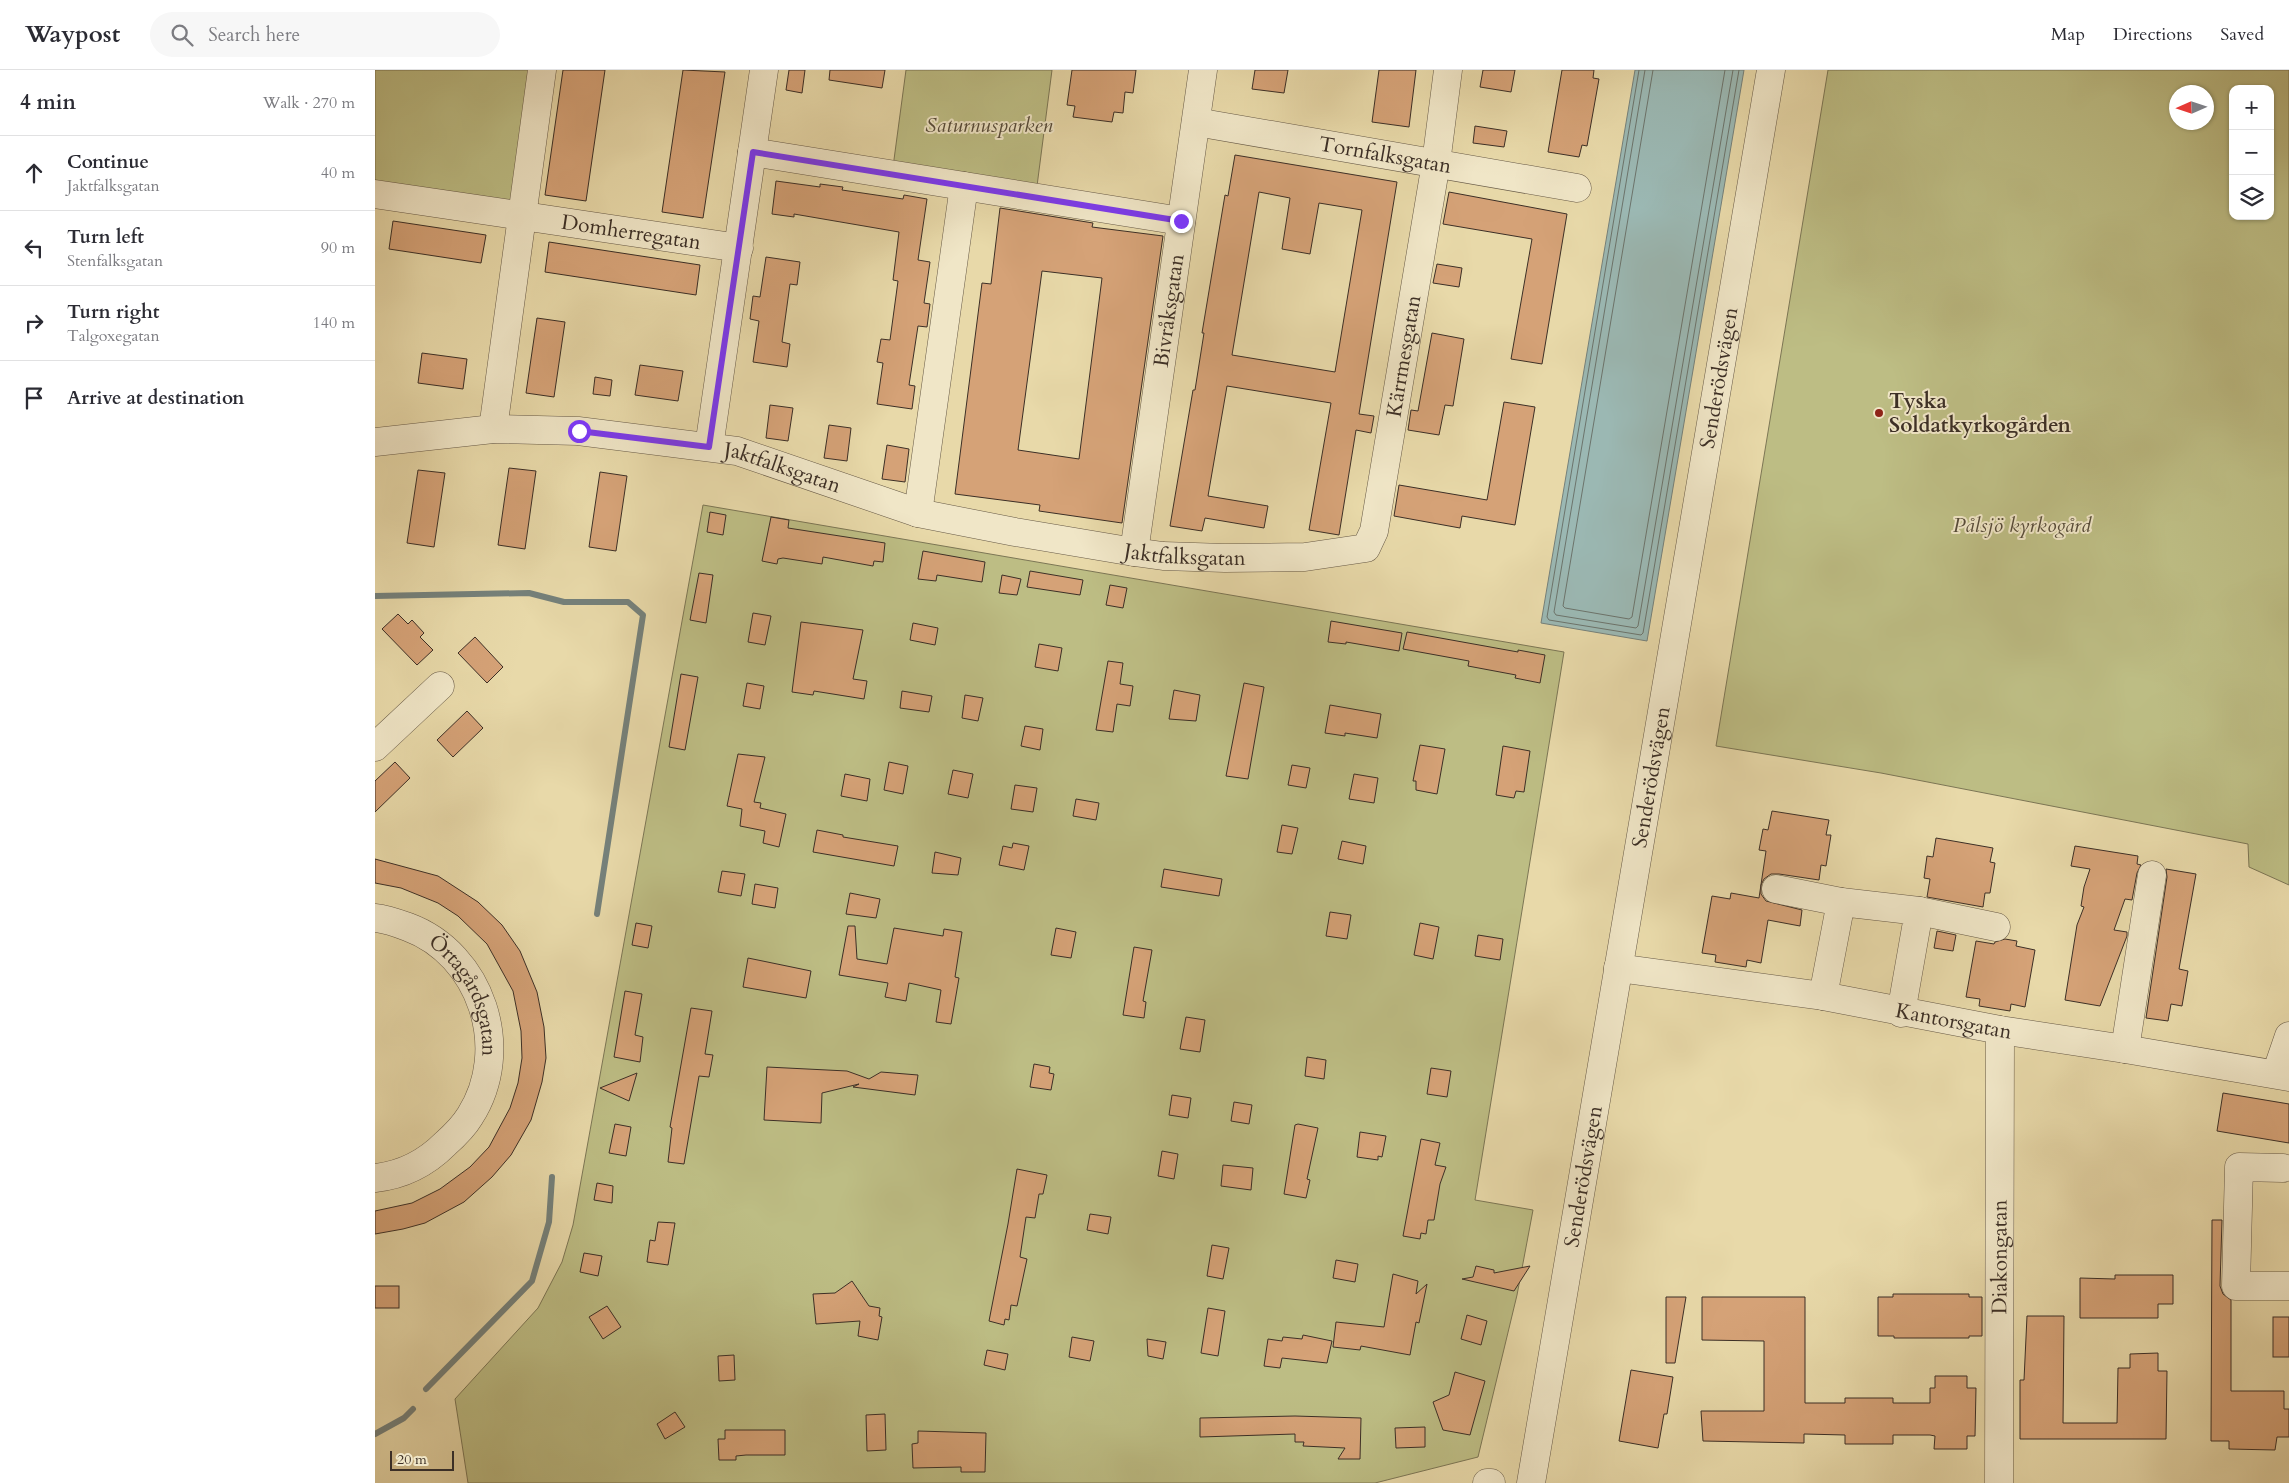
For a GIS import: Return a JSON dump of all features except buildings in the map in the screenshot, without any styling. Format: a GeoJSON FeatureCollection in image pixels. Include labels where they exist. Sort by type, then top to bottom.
{"type":"FeatureCollection","features":[{"type":"Feature","properties":{"kind":"street"},"geometry":{"type":"LineString","coordinates":[[493,429],[542,70]]}},
{"type":"Feature","properties":{"kind":"street"},"geometry":{"type":"LineString","coordinates":[[709,447],[764,70]]}},
{"type":"Feature","properties":{"kind":"street","name":"Bivråksgatan"},"geometry":{"type":"LineString","coordinates":[[1133,552],[1203,70]]}},
{"type":"Feature","properties":{"kind":"street","name":"Kärrmesgatan"},"geometry":{"type":"LineString","coordinates":[[1366,548],[1374,531],[1436,163],[1448,70]]}},
{"type":"Feature","properties":{"kind":"street","name":"Senderödsvägen"},"geometry":{"type":"LineString","coordinates":[[1531,1483],[1771,70]]}},
{"type":"Feature","properties":{"kind":"street","name":"Tornfalksgatan"},"geometry":{"type":"LineString","coordinates":[[1196,122],[1577,188]]}},
{"type":"Feature","properties":{"kind":"street"},"geometry":{"type":"LineString","coordinates":[[753,152],[1181,221]]}},
{"type":"Feature","properties":{"kind":"street"},"geometry":{"type":"LineString","coordinates":[[919,513],[965,186]]}},
{"type":"Feature","properties":{"kind":"street","name":"Domherregatan"},"geometry":{"type":"LineString","coordinates":[[375,194],[739,248]]}},
{"type":"Feature","properties":{"kind":"street","name":"Jaktfalksgatan"},"geometry":{"type":"LineString","coordinates":[[375,442],[493,429],[579,431],[737,451],[919,513],[1133,552],[1163,556],[1225,558],[1289,557],[1366,548]]}},
{"type":"Feature","properties":{"kind":"street"},"geometry":{"type":"LineString","coordinates":[[375,747],[440,686]]}},
{"type":"Feature","properties":{"kind":"street"},"geometry":{"type":"LineString","coordinates":[[2125,1049],[2152,876]]}},
{"type":"Feature","properties":{"kind":"street"},"geometry":{"type":"LineString","coordinates":[[1776,889],[1841,902],[1919,911],[1996,927]]}},
{"type":"Feature","properties":{"kind":"street"},"geometry":{"type":"LineString","coordinates":[[1823,996],[1841,902]]}},
{"type":"Feature","properties":{"kind":"street"},"geometry":{"type":"LineString","coordinates":[[1901,1013],[1919,911]]}},
{"type":"Feature","properties":{"kind":"street","name":"Örtagårdsgatan"},"geometry":{"type":"LineString","coordinates":[[375,918],[401,924],[431,938],[462,966],[481,999],[487,1020],[489,1056],[481,1094],[471,1116],[453,1137],[438,1151],[413,1168],[399,1174],[375,1178]]}},
{"type":"Feature","properties":{"kind":"street","name":"Kantorsgatan"},"geometry":{"type":"LineString","coordinates":[[1618,968],[1823,996],[1901,1013],[2282,1075]]}},
{"type":"Feature","properties":{"kind":"street","name":"Diakongatan"},"geometry":{"type":"LineString","coordinates":[[1999,1483],[2000,1030]]}},
{"type":"Feature","properties":{"kind":"street"},"geometry":{"type":"LineString","coordinates":[[2282,1075],[2289,1036]]}},
{"type":"Feature","properties":{"kind":"street"},"geometry":{"type":"LineString","coordinates":[[2283,1168],[2239,1167],[2236,1286],[2289,1286]]}},
{"type":"Feature","properties":{"kind":"green space"},"geometry":{"type":"Polygon","coordinates":[[[375,70],[532,70],[511,206],[375,185],[375,70]]]}},
{"type":"Feature","properties":{"kind":"green space","name":"Saturnusparken"},"geometry":{"type":"Polygon","coordinates":[[[906,70],[1052,70],[1037,186],[893,167],[906,70]]]}},
{"type":"Feature","properties":{"kind":"green space","name":"Pålsjö kyrkogård"},"geometry":{"type":"Polygon","coordinates":[[[1828,70],[2289,70],[2289,885],[2249,867],[2248,844],[1881,773],[1716,746],[1828,70]]]}},
{"type":"Feature","properties":{"kind":"green space"},"geometry":{"type":"Polygon","coordinates":[[[703,505],[1564,652],[1475,1200],[1533,1210],[1517,1295],[1478,1457],[1375,1483],[468,1483],[455,1399],[538,1308],[562,1262],[573,1225],[703,505]]]}},
{"type":"Feature","properties":{"kind":"water"},"geometry":{"type":"Polygon","coordinates":[[[1635,70],[1744,70],[1647,641],[1541,623],[1635,70]]]}},
{"type":"Feature","properties":{"kind":"waterway"},"geometry":{"type":"LineString","coordinates":[[375,596],[529,593],[564,602],[628,602],[643,615],[597,914]]}},
{"type":"Feature","properties":{"kind":"waterway"},"geometry":{"type":"LineString","coordinates":[[426,1389],[532,1281],[549,1222],[552,1177]]}},
{"type":"Feature","properties":{"kind":"waterway"},"geometry":{"type":"LineString","coordinates":[[375,1434],[404,1418],[413,1409]]}},
{"type":"Feature","properties":{"kind":"place","name":"Tyska Soldatkyrkogården"},"geometry":{"type":"Point","coordinates":[1879,413]}},
{"type":"Feature","properties":{"kind":"route"},"geometry":{"type":"LineString","coordinates":[[579,431],[709,447],[753,152],[1181,221]]}}]}
